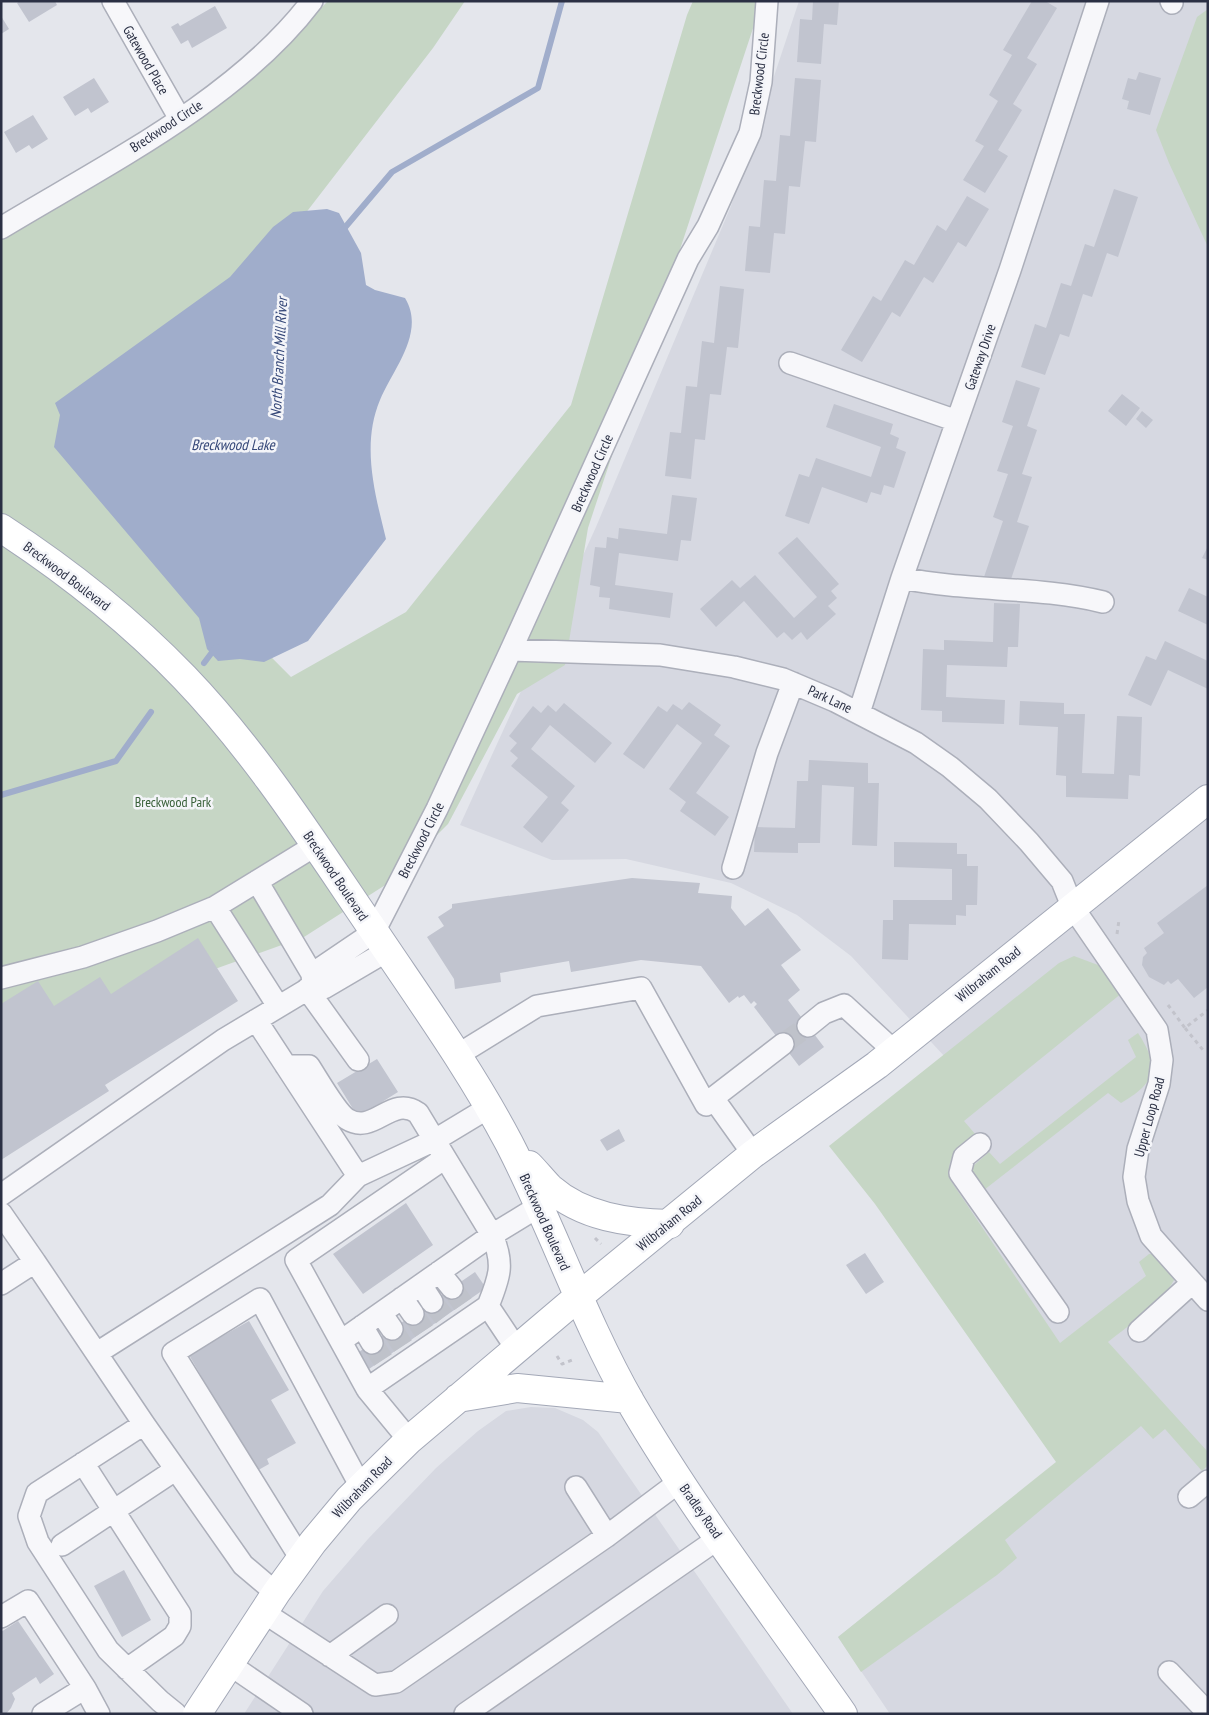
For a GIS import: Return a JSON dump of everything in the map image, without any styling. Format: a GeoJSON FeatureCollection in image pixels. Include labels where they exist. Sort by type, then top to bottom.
{"type":"FeatureCollection","features":[{"type":"Feature","properties":{"kind":"main road","name":"Breckwood Boulevard"},"geometry":{"type":"LineString","coordinates":[[1,528],[66,574],[113,611],[185,679],[250,755],[316,845],[456,1056],[488,1108],[541,1206],[578,1297]]}},
{"type":"Feature","properties":{"kind":"main road","name":"Wilbraham Road"},"geometry":{"type":"LineString","coordinates":[[197,1714],[300,1559],[360,1487],[409,1440],[516,1348],[670,1224],[753,1154],[894,1051],[1072,906],[1208,799]]}},
{"type":"Feature","properties":{"kind":"main road"},"geometry":{"type":"LineString","coordinates":[[507,1140],[550,1188],[583,1209],[627,1221],[670,1224]]}},
{"type":"Feature","properties":{"kind":"main road","name":"Bradley Road"},"geometry":{"type":"LineString","coordinates":[[578,1297],[629,1399],[679,1482],[843,1714]]}},
{"type":"Feature","properties":{"kind":"main road"},"geometry":{"type":"LineString","coordinates":[[458,1398],[517,1388],[629,1399]]}},
{"type":"Feature","properties":{"kind":"street","name":"Gatewood Place"},"geometry":{"type":"LineString","coordinates":[[113,1],[180,119]]}},
{"type":"Feature","properties":{"kind":"street","name":"Breckwood Circle"},"geometry":{"type":"LineString","coordinates":[[1,228],[180,119],[262,56],[294,24],[312,1]]}},
{"type":"Feature","properties":{"kind":"street","name":"Breckwood Circle"},"geometry":{"type":"LineString","coordinates":[[381,942],[437,809],[512,650],[688,259],[708,226],[726,182],[746,144],[759,97],[767,1]]}},
{"type":"Feature","properties":{"kind":"street","name":"Gateway Drive"},"geometry":{"type":"LineString","coordinates":[[859,712],[902,578],[1010,270],[1098,1]]}},
{"type":"Feature","properties":{"kind":"street"},"geometry":{"type":"LineString","coordinates":[[790,363],[957,422]]}},
{"type":"Feature","properties":{"kind":"street"},"geometry":{"type":"LineString","coordinates":[[902,578],[937,585],[1073,595],[1103,602]]}},
{"type":"Feature","properties":{"kind":"street","name":"Park Lane"},"geometry":{"type":"LineString","coordinates":[[512,650],[668,656],[751,670],[793,683],[859,712],[916,743],[950,767],[988,799],[1029,842],[1062,881],[1072,906]]}},
{"type":"Feature","properties":{"kind":"street"},"geometry":{"type":"LineString","coordinates":[[733,868],[767,753],[793,683]]}},
{"type":"Feature","properties":{"kind":"street"},"geometry":{"type":"LineString","coordinates":[[1,978],[83,957],[157,931],[215,907],[316,845]]}},
{"type":"Feature","properties":{"kind":"street"},"geometry":{"type":"LineString","coordinates":[[257,880],[311,983],[358,1060]]}},
{"type":"Feature","properties":{"kind":"street","name":"Upper Loop Road"},"geometry":{"type":"LineString","coordinates":[[1072,906],[1157,1030],[1162,1060],[1159,1084],[1138,1149],[1134,1177],[1138,1201],[1151,1236],[1208,1300]]}},
{"type":"Feature","properties":{"kind":"street"},"geometry":{"type":"LineString","coordinates":[[215,907],[278,1006]]}},
{"type":"Feature","properties":{"kind":"street"},"geometry":{"type":"LineString","coordinates":[[311,983],[324,988],[381,942]]}},
{"type":"Feature","properties":{"kind":"street"},"geometry":{"type":"LineString","coordinates":[[1,1196],[223,1040],[311,983]]}},
{"type":"Feature","properties":{"kind":"street"},"geometry":{"type":"LineString","coordinates":[[456,1056],[537,1006],[642,988],[706,1105],[783,1044]]}},
{"type":"Feature","properties":{"kind":"street"},"geometry":{"type":"LineString","coordinates":[[808,1026],[824,1013],[844,1005],[894,1051]]}},
{"type":"Feature","properties":{"kind":"street"},"geometry":{"type":"LineString","coordinates":[[256,1020],[358,1176]]}},
{"type":"Feature","properties":{"kind":"street"},"geometry":{"type":"LineString","coordinates":[[286,1066],[309,1066],[346,1119],[358,1124],[373,1121],[400,1107],[411,1108],[418,1113],[498,1248],[500,1276],[437,1309],[377,1350],[367,1388]]}},
{"type":"Feature","properties":{"kind":"street"},"geometry":{"type":"LineString","coordinates":[[713,1098],[753,1154]]}},
{"type":"Feature","properties":{"kind":"street"},"geometry":{"type":"LineString","coordinates":[[409,1440],[367,1388],[296,1260],[440,1149],[488,1108]]}},
{"type":"Feature","properties":{"kind":"street"},"geometry":{"type":"LineString","coordinates":[[980,1144],[964,1157],[960,1173],[1058,1312]]}},
{"type":"Feature","properties":{"kind":"street"},"geometry":{"type":"LineString","coordinates":[[97,1353],[330,1205],[358,1176],[440,1149]]}},
{"type":"Feature","properties":{"kind":"street"},"geometry":{"type":"LineString","coordinates":[[341,1341],[377,1350],[437,1309],[463,1297],[492,1235],[541,1206]]}},
{"type":"Feature","properties":{"kind":"street"},"geometry":{"type":"LineString","coordinates":[[1,1213],[175,1470],[270,1603],[330,1656],[375,1685],[396,1682],[607,1536],[679,1482]]}},
{"type":"Feature","properties":{"kind":"street"},"geometry":{"type":"LineString","coordinates":[[1,1284],[35,1262]]}},
{"type":"Feature","properties":{"kind":"street"},"geometry":{"type":"LineString","coordinates":[[1140,1330],[1192,1283]]}},
{"type":"Feature","properties":{"kind":"street"},"geometry":{"type":"LineString","coordinates":[[463,1297],[516,1348]]}},
{"type":"Feature","properties":{"kind":"street"},"geometry":{"type":"LineString","coordinates":[[300,1559],[173,1353],[260,1299],[360,1487]]}},
{"type":"Feature","properties":{"kind":"street"},"geometry":{"type":"LineString","coordinates":[[144,1424],[37,1493],[30,1516],[38,1542],[108,1650],[176,1714]]}},
{"type":"Feature","properties":{"kind":"street"},"geometry":{"type":"LineString","coordinates":[[83,1463],[180,1614],[180,1626],[174,1636],[127,1669]]}},
{"type":"Feature","properties":{"kind":"street"},"geometry":{"type":"LineString","coordinates":[[62,1545],[175,1470]]}},
{"type":"Feature","properties":{"kind":"street"},"geometry":{"type":"LineString","coordinates":[[1189,1497],[1208,1481]]}},
{"type":"Feature","properties":{"kind":"street"},"geometry":{"type":"LineString","coordinates":[[576,1488],[607,1536]]}},
{"type":"Feature","properties":{"kind":"street"},"geometry":{"type":"LineString","coordinates":[[465,1714],[719,1538]]}},
{"type":"Feature","properties":{"kind":"street"},"geometry":{"type":"LineString","coordinates":[[1,1617],[28,1601],[85,1688],[99,1714]]}},
{"type":"Feature","properties":{"kind":"street"},"geometry":{"type":"LineString","coordinates":[[330,1656],[387,1616]]}},
{"type":"Feature","properties":{"kind":"street"},"geometry":{"type":"LineString","coordinates":[[229,1664],[302,1714]]}},
{"type":"Feature","properties":{"kind":"street"},"geometry":{"type":"LineString","coordinates":[[1169,1672],[1208,1713]]}},
{"type":"Feature","properties":{"kind":"street"},"geometry":{"type":"LineString","coordinates":[[43,1714],[85,1688]]}},
{"type":"Feature","properties":{"kind":"path"},"geometry":{"type":"LineString","coordinates":[[1116,938],[1119,920]]}},
{"type":"Feature","properties":{"kind":"path"},"geometry":{"type":"LineString","coordinates":[[1163,999],[1203,1050]]}},
{"type":"Feature","properties":{"kind":"path"},"geometry":{"type":"LineString","coordinates":[[1185,1028],[1208,1010]]}},
{"type":"Feature","properties":{"kind":"path"},"geometry":{"type":"LineString","coordinates":[[556,1356],[562,1364],[572,1360]]}},
{"type":"Feature","properties":{"kind":"shaded area"},"geometry":{"type":"Polygon","coordinates":[[[799,1],[1208,1],[1208,1714],[890,1714],[838,1637],[1097,1433],[882,1111],[946,1058],[851,956],[797,915],[731,883],[626,859],[552,860],[460,825],[596,527],[731,206],[799,1]]]}},
{"type":"Feature","properties":{"kind":"shaded area"},"geometry":{"type":"Polygon","coordinates":[[[531,1407],[555,1408],[583,1420],[598,1432],[793,1714],[244,1714],[323,1591],[368,1539],[436,1468],[478,1431],[506,1411],[531,1407]]]}},
{"type":"Feature","properties":{"kind":"green space","name":"Breckwood Park"},"geometry":{"type":"Polygon","coordinates":[[[328,1],[465,1],[433,48],[133,437],[165,550],[291,677],[406,612],[571,405],[687,15],[693,1],[762,1],[588,528],[565,665],[517,694],[448,824],[390,882],[304,937],[1,1046],[1,229],[242,87],[328,1]]]}},
{"type":"Feature","properties":{"kind":"green space"},"geometry":{"type":"Polygon","coordinates":[[[1208,9],[1208,247],[1169,163],[1156,130],[1197,17],[1208,9]]]}},
{"type":"Feature","properties":{"kind":"green space"},"geometry":{"type":"Polygon","coordinates":[[[1074,956],[1098,965],[1122,993],[964,1121],[976,1135],[959,1149],[951,1160],[949,1173],[951,1181],[1060,1343],[1146,1276],[1139,1262],[1149,1254],[1158,1253],[1176,1276],[1171,1285],[1156,1303],[1108,1342],[1208,1452],[1208,1465],[1202,1471],[1165,1429],[1153,1439],[1141,1426],[1005,1540],[1017,1558],[997,1575],[861,1672],[838,1637],[1056,1462],[875,1204],[829,1146],[1059,963],[1074,956]]]}},
{"type":"Feature","properties":{"kind":"green space"},"geometry":{"type":"Polygon","coordinates":[[[1138,1033],[1150,1055],[1152,1065],[1148,1081],[1142,1088],[1121,1103],[1108,1093],[984,1190],[973,1174],[972,1167],[989,1152],[1000,1164],[1136,1057],[1128,1040],[1138,1033]]]}},
{"type":"Feature","properties":{"kind":"water","name":"Breckwood Lake"},"geometry":{"type":"Polygon","coordinates":[[[327,209],[339,213],[361,253],[366,285],[375,290],[405,298],[410,311],[412,324],[410,337],[380,400],[371,434],[374,487],[386,539],[308,641],[264,662],[240,659],[218,661],[207,649],[199,618],[54,447],[60,415],[55,403],[230,277],[273,227],[293,212],[327,209]]]}},
{"type":"Feature","properties":{"kind":"building"},"geometry":{"type":"Polygon","coordinates":[[[20,1],[55,1],[57,5],[29,22],[17,3],[20,1]]]}},
{"type":"Feature","properties":{"kind":"building"},"geometry":{"type":"Polygon","coordinates":[[[813,1],[839,1],[837,25],[824,24],[821,64],[797,62],[800,19],[812,20],[813,1]]]}},
{"type":"Feature","properties":{"kind":"building"},"geometry":{"type":"Polygon","coordinates":[[[1032,1],[1045,1],[1057,8],[1027,58],[1037,64],[1013,104],[1022,110],[998,150],[1008,156],[985,193],[963,180],[984,146],[975,141],[998,101],[989,95],[1012,55],[1003,50],[1032,1]]]}},
{"type":"Feature","properties":{"kind":"building"},"geometry":{"type":"Polygon","coordinates":[[[215,6],[227,28],[192,48],[188,40],[181,44],[171,27],[178,23],[180,26],[215,6]]]}},
{"type":"Feature","properties":{"kind":"building"},"geometry":{"type":"Polygon","coordinates":[[[1,16],[9,29],[1,34],[1,16]]]}},
{"type":"Feature","properties":{"kind":"building"},"geometry":{"type":"Polygon","coordinates":[[[1139,72],[1161,78],[1150,115],[1127,109],[1129,101],[1122,99],[1128,78],[1136,80],[1139,72]]]}},
{"type":"Feature","properties":{"kind":"building"},"geometry":{"type":"Polygon","coordinates":[[[94,78],[109,102],[91,113],[88,108],[75,116],[63,97],[94,78]]]}},
{"type":"Feature","properties":{"kind":"building"},"geometry":{"type":"Polygon","coordinates":[[[795,78],[821,80],[816,142],[805,141],[800,187],[789,186],[785,234],[774,233],[770,273],[745,271],[749,226],[760,227],[764,180],[776,181],[780,135],[790,136],[795,78]]]}},
{"type":"Feature","properties":{"kind":"building"},"geometry":{"type":"Polygon","coordinates":[[[33,115],[48,139],[32,149],[29,145],[16,153],[4,132],[33,115]]]}},
{"type":"Feature","properties":{"kind":"building"},"geometry":{"type":"Polygon","coordinates":[[[1114,189],[1138,197],[1118,257],[1107,253],[1092,297],[1083,294],[1069,337],[1060,334],[1045,375],[1021,367],[1035,324],[1046,328],[1061,283],[1071,286],[1085,244],[1094,247],[1114,189]]]}},
{"type":"Feature","properties":{"kind":"building"},"geometry":{"type":"Polygon","coordinates":[[[967,196],[989,209],[966,247],[958,242],[933,283],[924,277],[900,317],[892,312],[862,362],[841,350],[873,296],[881,301],[905,260],[914,265],[937,225],[946,231],[967,196]]]}},
{"type":"Feature","properties":{"kind":"building"},"geometry":{"type":"Polygon","coordinates":[[[720,286],[744,289],[738,348],[727,347],[721,395],[710,394],[705,440],[695,439],[691,479],[665,476],[670,432],[681,433],[686,386],[697,387],[702,341],[714,343],[720,286]]]}},
{"type":"Feature","properties":{"kind":"building"},"geometry":{"type":"Polygon","coordinates":[[[1016,380],[1040,388],[1027,426],[1037,430],[1022,474],[1032,477],[1017,522],[1029,526],[1009,585],[984,577],[1003,521],[993,517],[1008,474],[997,471],[1013,426],[1002,422],[1016,380]]]}},
{"type":"Feature","properties":{"kind":"building"},"geometry":{"type":"Polygon","coordinates":[[[1122,394],[1140,408],[1126,426],[1108,411],[1122,394]]]}},
{"type":"Feature","properties":{"kind":"building"},"geometry":{"type":"Polygon","coordinates":[[[834,404],[893,424],[890,434],[899,438],[896,448],[906,452],[894,488],[884,485],[881,495],[871,492],[867,503],[822,487],[809,524],[785,516],[799,474],[809,477],[816,458],[871,477],[881,447],[826,427],[834,404]]]}},
{"type":"Feature","properties":{"kind":"building"},"geometry":{"type":"Polygon","coordinates":[[[1142,411],[1153,420],[1146,428],[1136,419],[1142,411]]]}},
{"type":"Feature","properties":{"kind":"building"},"geometry":{"type":"Polygon","coordinates":[[[672,495],[697,498],[691,541],[681,540],[678,561],[619,553],[615,585],[673,593],[670,618],[609,609],[610,598],[599,597],[600,587],[590,585],[595,547],[606,548],[607,537],[618,539],[619,528],[667,534],[672,495]]]}},
{"type":"Feature","properties":{"kind":"building"},"geometry":{"type":"Polygon","coordinates":[[[797,537],[839,584],[831,591],[837,598],[828,606],[836,614],[807,640],[801,632],[792,640],[784,632],[777,638],[744,601],[716,627],[700,609],[732,580],[740,588],[755,575],[794,618],[817,597],[778,553],[797,537]]]}},
{"type":"Feature","properties":{"kind":"building"},"geometry":{"type":"Polygon","coordinates":[[[1208,546],[1208,560],[1202,558],[1208,546]]]}},
{"type":"Feature","properties":{"kind":"building"},"geometry":{"type":"Polygon","coordinates":[[[1189,588],[1208,597],[1208,625],[1178,611],[1189,588]]]}},
{"type":"Feature","properties":{"kind":"building"},"geometry":{"type":"Polygon","coordinates":[[[994,603],[1020,604],[1018,647],[1008,647],[1007,667],[947,665],[946,697],[1005,700],[1004,724],[942,722],[942,711],[921,710],[923,649],[944,650],[944,640],[993,642],[994,603]]]}},
{"type":"Feature","properties":{"kind":"building"},"geometry":{"type":"Polygon","coordinates":[[[1165,641],[1208,661],[1208,689],[1168,670],[1151,706],[1128,695],[1146,656],[1156,660],[1165,641]]]}},
{"type":"Feature","properties":{"kind":"building"},"geometry":{"type":"Polygon","coordinates":[[[1020,701],[1064,703],[1064,714],[1085,714],[1082,773],[1114,774],[1117,716],[1142,717],[1140,776],[1129,775],[1128,799],[1066,797],[1066,776],[1056,775],[1058,727],[1019,725],[1020,701]]]}},
{"type":"Feature","properties":{"kind":"building"},"geometry":{"type":"Polygon","coordinates":[[[689,702],[721,725],[714,735],[730,746],[696,793],[729,817],[715,836],[680,811],[686,802],[669,789],[702,743],[677,724],[644,769],[623,754],[658,706],[667,712],[673,704],[682,710],[689,702]]]}},
{"type":"Feature","properties":{"kind":"building"},"geometry":{"type":"Polygon","coordinates":[[[564,703],[612,743],[595,763],[550,725],[531,749],[575,786],[561,803],[569,810],[542,843],[523,827],[548,797],[511,766],[518,758],[510,751],[517,743],[509,736],[533,706],[541,713],[548,705],[556,712],[564,703]]]}},
{"type":"Feature","properties":{"kind":"building"},"geometry":{"type":"Polygon","coordinates":[[[809,760],[868,763],[868,783],[879,783],[877,846],[852,845],[854,787],[822,785],[820,843],[798,843],[798,853],[754,852],[755,827],[795,828],[797,781],[808,781],[809,760]]]}},
{"type":"Feature","properties":{"kind":"building"},"geometry":{"type":"Polygon","coordinates":[[[894,842],[957,843],[957,854],[967,854],[967,866],[978,866],[977,905],[966,905],[966,916],[956,915],[956,925],[909,924],[908,960],[882,959],[883,920],[893,920],[893,900],[952,900],[952,869],[894,867],[894,842]]]}},
{"type":"Feature","properties":{"kind":"building"},"geometry":{"type":"Polygon","coordinates":[[[632,878],[700,883],[698,893],[732,896],[731,908],[745,926],[768,908],[801,950],[781,965],[800,990],[788,1000],[824,1047],[799,1066],[754,1007],[757,1004],[754,1001],[751,1004],[744,995],[739,998],[738,996],[729,1003],[701,966],[641,960],[571,972],[569,961],[500,973],[501,982],[455,989],[454,979],[427,937],[444,926],[438,917],[452,908],[452,904],[632,878]]]}},
{"type":"Feature","properties":{"kind":"building"},"geometry":{"type":"Polygon","coordinates":[[[1208,885],[1208,987],[1194,998],[1178,979],[1171,984],[1168,981],[1164,985],[1149,977],[1142,965],[1143,957],[1147,953],[1144,948],[1164,933],[1157,923],[1208,885]]]}},
{"type":"Feature","properties":{"kind":"building"},"geometry":{"type":"Polygon","coordinates":[[[198,938],[238,1001],[105,1085],[109,1091],[1,1160],[1,1004],[38,981],[54,1006],[100,977],[111,994],[198,938]]]}},
{"type":"Feature","properties":{"kind":"building"},"geometry":{"type":"Polygon","coordinates":[[[377,1059],[398,1092],[358,1117],[337,1083],[377,1059]]]}},
{"type":"Feature","properties":{"kind":"building"},"geometry":{"type":"Polygon","coordinates":[[[619,1129],[625,1141],[607,1151],[600,1140],[619,1129]]]}},
{"type":"Feature","properties":{"kind":"building"},"geometry":{"type":"Polygon","coordinates":[[[406,1203],[433,1245],[363,1294],[333,1254],[406,1203]]]}},
{"type":"Feature","properties":{"kind":"building"},"geometry":{"type":"Polygon","coordinates":[[[865,1253],[884,1282],[866,1294],[846,1265],[865,1253]]]}},
{"type":"Feature","properties":{"kind":"building"},"geometry":{"type":"Polygon","coordinates":[[[475,1272],[486,1288],[369,1369],[356,1354],[475,1272]]]}},
{"type":"Feature","properties":{"kind":"building"},"geometry":{"type":"Polygon","coordinates":[[[249,1321],[289,1390],[271,1400],[296,1443],[267,1459],[269,1464],[253,1473],[226,1419],[189,1355],[249,1321]]]}},
{"type":"Feature","properties":{"kind":"building"},"geometry":{"type":"Polygon","coordinates":[[[124,1570],[151,1620],[122,1637],[94,1586],[124,1570]]]}},
{"type":"Feature","properties":{"kind":"building"},"geometry":{"type":"Polygon","coordinates":[[[18,1621],[54,1674],[40,1684],[36,1677],[12,1693],[15,1699],[11,1708],[6,1714],[1,1714],[1,1632],[18,1621]]]}},
{"type":"Feature","properties":{"kind":"waterway","name":"North Branch Mill River"},"geometry":{"type":"LineString","coordinates":[[342,231],[392,172],[538,88],[562,1]]}},
{"type":"Feature","properties":{"kind":"waterway","name":"North Branch Mill River"},"geometry":{"type":"LineString","coordinates":[[204,663],[216,647]]}},
{"type":"Feature","properties":{"kind":"waterway","name":"North Branch Mill River"},"geometry":{"type":"LineString","coordinates":[[1,795],[116,761],[151,712]]}},
{"type":"Feature","properties":{"kind":"tunnel"},"geometry":{"type":"LineString","coordinates":[[783,1044],[808,1026]]}},
{"type":"Feature","properties":{"kind":"tunnel"},"geometry":{"type":"LineString","coordinates":[[452,1288],[463,1304]]}},
{"type":"Feature","properties":{"kind":"tunnel"},"geometry":{"type":"LineString","coordinates":[[432,1302],[444,1317]]}},
{"type":"Feature","properties":{"kind":"tunnel"},"geometry":{"type":"LineString","coordinates":[[413,1314],[424,1331]]}},
{"type":"Feature","properties":{"kind":"tunnel"},"geometry":{"type":"LineString","coordinates":[[392,1329],[403,1346]]}},
{"type":"Feature","properties":{"kind":"tunnel"},"geometry":{"type":"LineString","coordinates":[[372,1343],[383,1360]]}}]}
